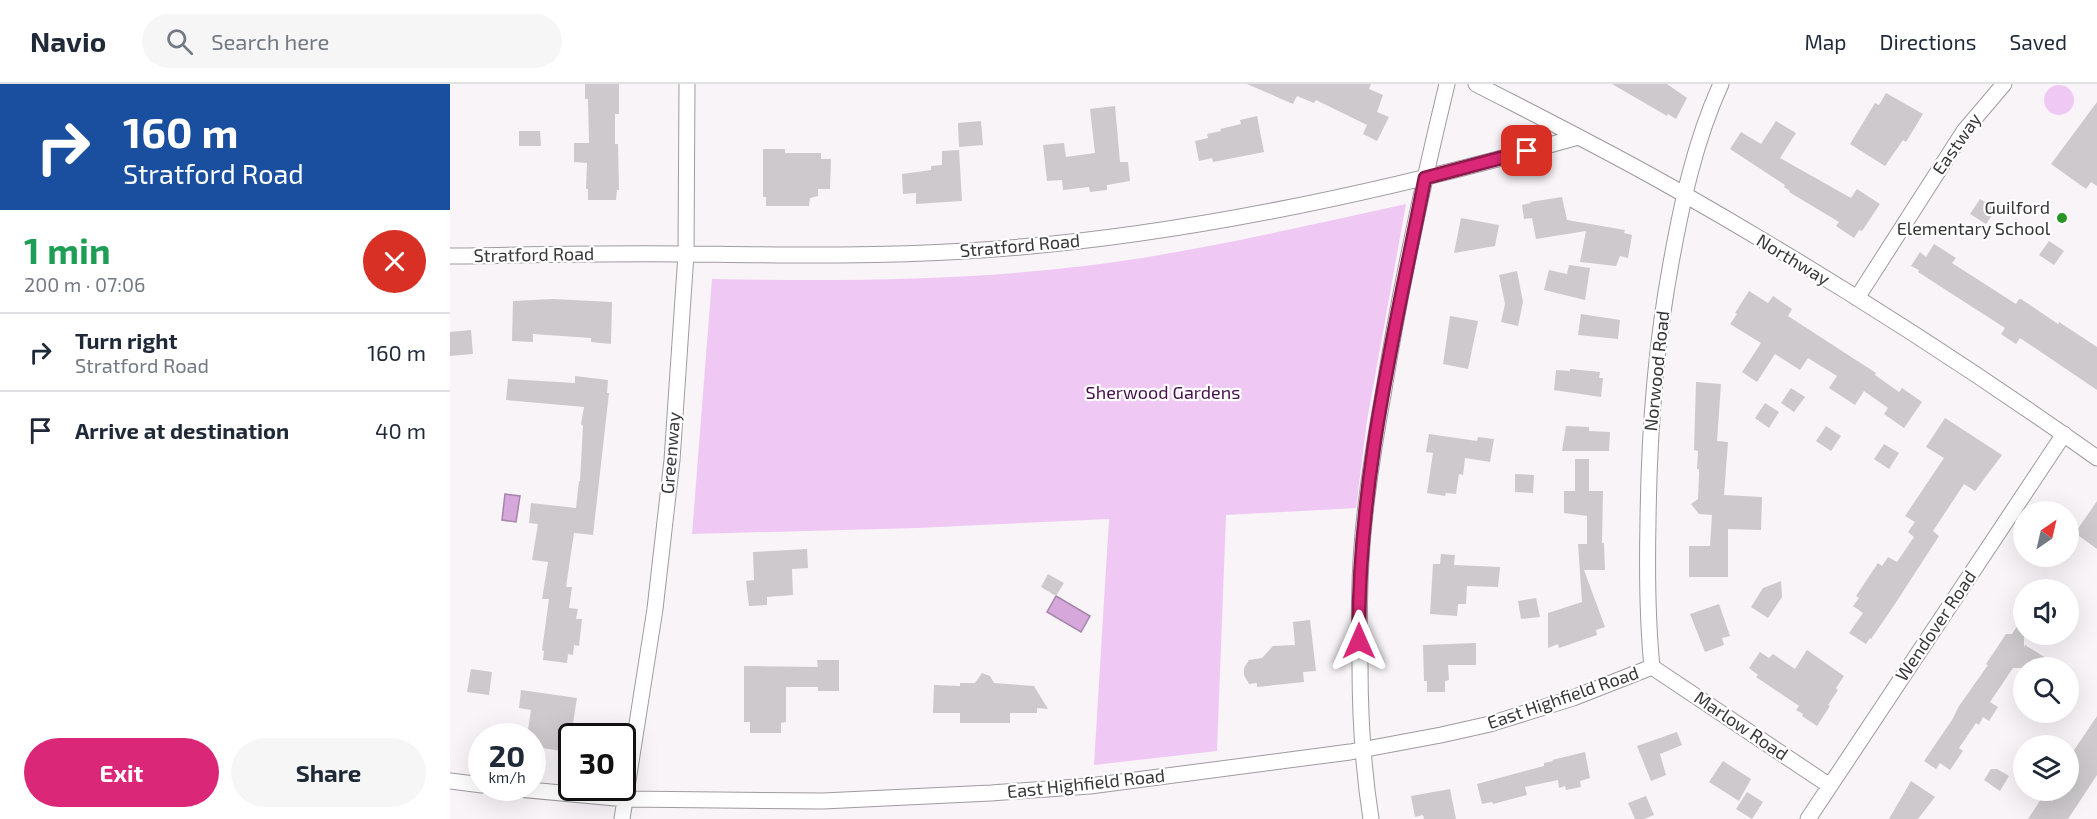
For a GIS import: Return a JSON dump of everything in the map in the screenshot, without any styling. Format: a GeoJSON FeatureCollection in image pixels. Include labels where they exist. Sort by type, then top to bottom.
{"type":"FeatureCollection","features":[{"type":"Feature","properties":{"kind":"street","name":"Greenway"},"geometry":{"type":"LineString","coordinates":[[636,731],[661,562],[672,460],[686,254],[687,84]]}},
{"type":"Feature","properties":{"kind":"street"},"geometry":{"type":"LineString","coordinates":[[1371,819],[1363,750],[1359,619],[1365,518],[1390,348],[1447,84]]}},
{"type":"Feature","properties":{"kind":"street","name":"Northway"},"geometry":{"type":"LineString","coordinates":[[1476,84],[1684,194],[1857,298],[2097,458]]}},
{"type":"Feature","properties":{"kind":"street","name":"Norwood Road"},"geometry":{"type":"LineString","coordinates":[[1652,667],[1647,588],[1648,455],[1662,314],[1684,194],[1701,136],[1721,84]]}},
{"type":"Feature","properties":{"kind":"street","name":"Eastway"},"geometry":{"type":"LineString","coordinates":[[1857,298],[1964,131],[2004,84]]}},
{"type":"Feature","properties":{"kind":"street","name":"Stratford Road"},"geometry":{"type":"LineString","coordinates":[[450,256],[910,254],[1090,240],[1245,215],[1425,178],[1578,137]]}},
{"type":"Feature","properties":{"kind":"street","name":"Wendover Road"},"geometry":{"type":"LineString","coordinates":[[1808,819],[2064,434]]}},
{"type":"Feature","properties":{"kind":"street","name":"East Highfield Road"},"geometry":{"type":"LineString","coordinates":[[636,799],[823,801],[1090,786],[1363,750],[1490,724],[1573,698],[1652,667]]}},
{"type":"Feature","properties":{"kind":"street","name":"Marlow Road"},"geometry":{"type":"LineString","coordinates":[[1652,667],[1830,786]]}},
{"type":"Feature","properties":{"kind":"street"},"geometry":{"type":"LineString","coordinates":[[450,781],[468,783]]}},
{"type":"Feature","properties":{"kind":"street","name":"Greenway"},"geometry":{"type":"LineString","coordinates":[[622,819],[626,801]]}},
{"type":"Feature","properties":{"kind":"green space"},"geometry":{"type":"Polygon","coordinates":[[[2059,85],[2070,89],[2074,100],[2070,111],[2059,115],[2048,111],[2044,100],[2048,89],[2059,85]]]}},
{"type":"Feature","properties":{"kind":"green space","name":"Sherwood Gardens"},"geometry":{"type":"Polygon","coordinates":[[[1406,204],[1367,421],[1356,508],[1226,515],[1217,751],[1094,765],[1109,519],[917,528],[692,534],[712,279],[899,279],[1038,271],[1125,261],[1206,247],[1406,204]]]}},
{"type":"Feature","properties":{"kind":"shaded area"},"geometry":{"type":"Polygon","coordinates":[[[505,494],[520,496],[516,522],[502,520],[505,494]]]}},
{"type":"Feature","properties":{"kind":"shaded area"},"geometry":{"type":"Polygon","coordinates":[[[1056,596],[1090,616],[1081,632],[1047,612],[1056,596]]]}},
{"type":"Feature","properties":{"kind":"building"},"geometry":{"type":"Polygon","coordinates":[[[585,84],[619,84],[619,114],[615,114],[619,190],[617,190],[616,200],[588,200],[587,163],[574,162],[574,143],[589,143],[588,99],[585,99],[585,84]]]}},
{"type":"Feature","properties":{"kind":"building"},"geometry":{"type":"Polygon","coordinates":[[[1247,84],[1371,84],[1369,89],[1383,95],[1377,112],[1389,117],[1377,141],[1363,134],[1367,125],[1316,100],[1314,103],[1297,96],[1293,104],[1247,84]]]}},
{"type":"Feature","properties":{"kind":"building"},"geometry":{"type":"Polygon","coordinates":[[[1612,84],[1667,84],[1687,98],[1676,119],[1612,84]]]}},
{"type":"Feature","properties":{"kind":"building"},"geometry":{"type":"Polygon","coordinates":[[[1886,93],[1923,114],[1906,142],[1903,140],[1885,166],[1850,144],[1875,103],[1879,105],[1886,93]]]}},
{"type":"Feature","properties":{"kind":"building"},"geometry":{"type":"Polygon","coordinates":[[[2097,102],[2097,186],[2091,182],[2086,189],[2051,164],[2097,102]]]}},
{"type":"Feature","properties":{"kind":"building"},"geometry":{"type":"Polygon","coordinates":[[[1115,106],[1120,162],[1128,162],[1130,181],[1107,185],[1107,190],[1090,192],[1089,187],[1063,190],[1062,180],[1047,181],[1043,145],[1064,143],[1066,157],[1095,153],[1090,109],[1115,106]]]}},
{"type":"Feature","properties":{"kind":"building"},"geometry":{"type":"Polygon","coordinates":[[[1257,116],[1264,152],[1213,162],[1212,158],[1199,161],[1195,141],[1208,138],[1207,134],[1221,131],[1220,129],[1241,124],[1240,120],[1257,116]]]}},
{"type":"Feature","properties":{"kind":"building"},"geometry":{"type":"Polygon","coordinates":[[[981,121],[983,145],[959,147],[958,123],[981,121]]]}},
{"type":"Feature","properties":{"kind":"building"},"geometry":{"type":"Polygon","coordinates":[[[1776,121],[1796,133],[1780,158],[1851,198],[1857,189],[1880,204],[1862,231],[1859,230],[1854,238],[1836,226],[1839,222],[1789,192],[1784,187],[1785,185],[1730,149],[1741,132],[1761,144],[1776,121]]]}},
{"type":"Feature","properties":{"kind":"building"},"geometry":{"type":"Polygon","coordinates":[[[519,131],[540,131],[541,146],[519,146],[519,131]]]}},
{"type":"Feature","properties":{"kind":"building"},"geometry":{"type":"Polygon","coordinates":[[[763,149],[785,149],[785,153],[821,153],[821,159],[831,159],[830,189],[818,189],[818,196],[810,198],[809,206],[766,206],[766,197],[763,197],[763,149]]]}},
{"type":"Feature","properties":{"kind":"building"},"geometry":{"type":"Polygon","coordinates":[[[959,150],[962,201],[916,204],[916,193],[903,194],[902,174],[931,170],[931,166],[942,165],[942,151],[959,150]]]}},
{"type":"Feature","properties":{"kind":"building"},"geometry":{"type":"Polygon","coordinates":[[[1562,197],[1567,220],[1625,230],[1624,233],[1632,235],[1628,258],[1620,256],[1616,266],[1580,262],[1586,231],[1536,239],[1532,218],[1524,219],[1522,205],[1562,197]]]}},
{"type":"Feature","properties":{"kind":"building"},"geometry":{"type":"Polygon","coordinates":[[[1980,199],[1996,209],[1986,224],[1970,214],[1980,199]]]}},
{"type":"Feature","properties":{"kind":"building"},"geometry":{"type":"Polygon","coordinates":[[[1461,218],[1499,225],[1495,246],[1454,253],[1461,218]]]}},
{"type":"Feature","properties":{"kind":"building"},"geometry":{"type":"Polygon","coordinates":[[[2049,241],[2064,251],[2054,265],[2039,255],[2049,241]]]}},
{"type":"Feature","properties":{"kind":"building"},"geometry":{"type":"Polygon","coordinates":[[[1934,244],[1956,258],[1952,263],[2016,304],[2021,299],[2097,347],[2097,390],[2020,338],[2016,344],[2001,334],[2005,328],[1911,266],[1920,252],[1926,257],[1934,244]]]}},
{"type":"Feature","properties":{"kind":"building"},"geometry":{"type":"Polygon","coordinates":[[[1569,265],[1590,268],[1585,300],[1544,290],[1549,270],[1567,274],[1569,265]]]}},
{"type":"Feature","properties":{"kind":"building"},"geometry":{"type":"Polygon","coordinates":[[[1517,271],[1523,302],[1518,326],[1501,322],[1505,304],[1499,275],[1517,271]]]}},
{"type":"Feature","properties":{"kind":"building"},"geometry":{"type":"Polygon","coordinates":[[[1749,291],[1768,303],[1773,296],[1792,309],[1788,316],[1876,373],[1875,375],[1899,392],[1902,388],[1922,402],[1904,428],[1884,414],[1888,408],[1864,391],[1855,405],[1829,388],[1837,376],[1808,358],[1800,370],[1775,354],[1757,382],[1742,372],[1761,343],[1730,324],[1749,291]]]}},
{"type":"Feature","properties":{"kind":"building"},"geometry":{"type":"Polygon","coordinates":[[[553,299],[612,302],[611,344],[591,342],[591,338],[533,334],[533,342],[512,341],[513,301],[553,299]]]}},
{"type":"Feature","properties":{"kind":"building"},"geometry":{"type":"Polygon","coordinates":[[[1581,314],[1620,320],[1618,339],[1578,335],[1581,314]]]}},
{"type":"Feature","properties":{"kind":"building"},"geometry":{"type":"Polygon","coordinates":[[[1450,316],[1478,321],[1468,369],[1443,364],[1450,316]]]}},
{"type":"Feature","properties":{"kind":"building"},"geometry":{"type":"Polygon","coordinates":[[[471,330],[473,354],[450,356],[450,332],[471,330]]]}},
{"type":"Feature","properties":{"kind":"building"},"geometry":{"type":"Polygon","coordinates":[[[1570,369],[1600,372],[1599,378],[1603,378],[1601,397],[1554,390],[1556,370],[1570,371],[1570,369]]]}},
{"type":"Feature","properties":{"kind":"building"},"geometry":{"type":"Polygon","coordinates":[[[575,376],[608,380],[607,393],[609,393],[593,535],[574,533],[566,587],[572,587],[569,608],[578,609],[576,619],[582,619],[579,646],[574,645],[573,655],[568,654],[567,663],[543,660],[544,651],[542,650],[549,599],[542,599],[548,562],[532,560],[538,524],[529,523],[531,503],[576,508],[580,481],[583,426],[581,424],[584,407],[506,400],[508,379],[575,383],[575,376]]]}},
{"type":"Feature","properties":{"kind":"building"},"geometry":{"type":"Polygon","coordinates":[[[1696,382],[1721,384],[1717,441],[1728,442],[1724,495],[1762,497],[1761,530],[1728,529],[1728,577],[1689,577],[1689,546],[1710,546],[1712,515],[1699,514],[1691,504],[1698,499],[1699,475],[1698,451],[1694,450],[1696,382]]]}},
{"type":"Feature","properties":{"kind":"building"},"geometry":{"type":"Polygon","coordinates":[[[1791,388],[1805,397],[1794,412],[1781,403],[1791,388]]]}},
{"type":"Feature","properties":{"kind":"building"},"geometry":{"type":"Polygon","coordinates":[[[1765,403],[1779,412],[1769,428],[1755,418],[1765,403]]]}},
{"type":"Feature","properties":{"kind":"building"},"geometry":{"type":"Polygon","coordinates":[[[1945,418],[2002,455],[1975,491],[1964,484],[1933,531],[1939,536],[1866,644],[1849,633],[1863,613],[1853,606],[1859,598],[1856,596],[1878,563],[1882,566],[1888,557],[1897,562],[1914,537],[1908,532],[1915,522],[1905,516],[1944,458],[1926,447],[1945,418]]]}},
{"type":"Feature","properties":{"kind":"building"},"geometry":{"type":"Polygon","coordinates":[[[1566,426],[1589,427],[1589,431],[1610,432],[1609,451],[1562,451],[1566,426]]]}},
{"type":"Feature","properties":{"kind":"building"},"geometry":{"type":"Polygon","coordinates":[[[1826,426],[1841,436],[1831,451],[1816,441],[1826,426]]]}},
{"type":"Feature","properties":{"kind":"building"},"geometry":{"type":"Polygon","coordinates":[[[1429,434],[1477,441],[1478,437],[1494,439],[1490,462],[1465,458],[1463,475],[1459,474],[1456,494],[1446,493],[1445,496],[1427,493],[1433,453],[1426,452],[1429,434]]]}},
{"type":"Feature","properties":{"kind":"building"},"geometry":{"type":"Polygon","coordinates":[[[1884,444],[1899,453],[1889,469],[1874,459],[1884,444]]]}},
{"type":"Feature","properties":{"kind":"building"},"geometry":{"type":"Polygon","coordinates":[[[1575,459],[1589,459],[1589,491],[1603,491],[1602,543],[1604,543],[1605,570],[1584,570],[1605,627],[1596,630],[1597,635],[1559,648],[1558,644],[1548,648],[1548,613],[1582,602],[1578,544],[1587,544],[1587,516],[1564,513],[1564,491],[1575,491],[1575,459]]]}},
{"type":"Feature","properties":{"kind":"building"},"geometry":{"type":"Polygon","coordinates":[[[1515,474],[1534,475],[1533,493],[1515,492],[1515,474]]]}},
{"type":"Feature","properties":{"kind":"building"},"geometry":{"type":"Polygon","coordinates":[[[2097,501],[2097,549],[2079,536],[2079,527],[2097,501]]]}},
{"type":"Feature","properties":{"kind":"building"},"geometry":{"type":"Polygon","coordinates":[[[807,549],[808,568],[792,569],[793,595],[767,597],[767,605],[749,606],[746,581],[754,580],[753,552],[807,549]]]}},
{"type":"Feature","properties":{"kind":"building"},"geometry":{"type":"Polygon","coordinates":[[[1441,554],[1455,555],[1454,565],[1500,567],[1498,587],[1467,586],[1466,604],[1458,604],[1457,616],[1430,614],[1433,564],[1440,564],[1441,554]]]}},
{"type":"Feature","properties":{"kind":"building"},"geometry":{"type":"Polygon","coordinates":[[[1048,574],[1064,583],[1056,596],[1041,587],[1048,574]]]}},
{"type":"Feature","properties":{"kind":"building"},"geometry":{"type":"Polygon","coordinates":[[[1781,581],[1782,597],[1768,618],[1751,607],[1763,588],[1781,581]]]}},
{"type":"Feature","properties":{"kind":"building"},"geometry":{"type":"Polygon","coordinates":[[[1536,598],[1540,617],[1521,619],[1518,601],[1536,598]]]}},
{"type":"Feature","properties":{"kind":"building"},"geometry":{"type":"Polygon","coordinates":[[[1719,604],[1730,636],[1722,638],[1724,645],[1705,652],[1690,614],[1719,604]]]}},
{"type":"Feature","properties":{"kind":"building"},"geometry":{"type":"Polygon","coordinates":[[[1310,620],[1316,671],[1303,672],[1304,682],[1257,687],[1257,683],[1249,684],[1244,675],[1244,668],[1249,660],[1262,658],[1273,646],[1295,645],[1293,622],[1310,620]]]}},
{"type":"Feature","properties":{"kind":"building"},"geometry":{"type":"Polygon","coordinates":[[[2013,632],[2013,645],[2024,645],[2024,648],[2025,645],[2044,657],[2013,657],[2013,668],[1990,702],[1998,707],[1989,721],[1983,717],[1979,725],[1976,723],[1959,748],[1963,751],[1950,770],[1940,763],[1936,769],[1924,761],[2006,634],[2013,632]]]}},
{"type":"Feature","properties":{"kind":"building"},"geometry":{"type":"Polygon","coordinates":[[[1476,643],[1476,665],[1448,665],[1449,680],[1445,681],[1445,692],[1427,692],[1427,681],[1424,681],[1423,645],[1476,643]]]}},
{"type":"Feature","properties":{"kind":"building"},"geometry":{"type":"Polygon","coordinates":[[[1807,650],[1844,676],[1828,705],[1830,706],[1817,726],[1796,710],[1799,706],[1756,677],[1758,675],[1749,668],[1760,652],[1769,658],[1773,654],[1795,669],[1807,650]]]}},
{"type":"Feature","properties":{"kind":"building"},"geometry":{"type":"Polygon","coordinates":[[[817,660],[839,660],[839,691],[818,691],[818,687],[786,687],[786,722],[781,723],[781,733],[750,733],[750,722],[744,722],[744,666],[818,667],[817,660]]]}},
{"type":"Feature","properties":{"kind":"building"},"geometry":{"type":"Polygon","coordinates":[[[471,669],[492,672],[489,695],[467,692],[471,669]]]}},
{"type":"Feature","properties":{"kind":"building"},"geometry":{"type":"Polygon","coordinates":[[[982,673],[990,676],[994,683],[1034,686],[1048,709],[1037,708],[1037,713],[1010,713],[1010,723],[960,723],[960,713],[933,713],[934,685],[960,686],[960,683],[975,683],[982,673]]]}},
{"type":"Feature","properties":{"kind":"building"},"geometry":{"type":"Polygon","coordinates":[[[521,690],[577,698],[573,723],[558,723],[558,751],[546,749],[546,723],[529,723],[531,710],[519,708],[521,690]]]}},
{"type":"Feature","properties":{"kind":"building"},"geometry":{"type":"Polygon","coordinates":[[[2097,716],[2097,775],[2068,819],[2028,819],[2040,801],[2079,801],[2079,743],[2097,716]]]}},
{"type":"Feature","properties":{"kind":"building"},"geometry":{"type":"Polygon","coordinates":[[[1677,732],[1682,745],[1660,754],[1666,775],[1651,781],[1637,746],[1677,732]]]}},
{"type":"Feature","properties":{"kind":"building"},"geometry":{"type":"Polygon","coordinates":[[[1585,752],[1590,778],[1580,781],[1581,787],[1566,790],[1565,786],[1559,788],[1558,780],[1525,787],[1527,795],[1493,804],[1492,802],[1482,804],[1477,784],[1585,752]]]}},
{"type":"Feature","properties":{"kind":"building"},"geometry":{"type":"Polygon","coordinates":[[[1723,761],[1751,779],[1739,801],[1709,782],[1723,761]]]}},
{"type":"Feature","properties":{"kind":"building"},"geometry":{"type":"Polygon","coordinates":[[[1991,769],[1997,769],[2009,776],[2000,791],[1984,780],[1991,769]]]}},
{"type":"Feature","properties":{"kind":"building"},"geometry":{"type":"Polygon","coordinates":[[[1911,781],[1935,797],[1918,819],[1889,819],[1911,781]]]}},
{"type":"Feature","properties":{"kind":"building"},"geometry":{"type":"Polygon","coordinates":[[[1450,789],[1456,819],[1424,819],[1423,815],[1415,817],[1411,796],[1450,789]]]}},
{"type":"Feature","properties":{"kind":"building"},"geometry":{"type":"Polygon","coordinates":[[[1747,792],[1763,802],[1752,819],[1736,809],[1747,792]]]}},
{"type":"Feature","properties":{"kind":"building"},"geometry":{"type":"Polygon","coordinates":[[[1646,796],[1654,815],[1644,819],[1635,819],[1628,803],[1646,796]]]}},
{"type":"Feature","properties":{"kind":"place","name":"Guilford Elementary School"},"geometry":{"type":"Point","coordinates":[2062,218]}},
{"type":"Feature","properties":{"kind":"route"},"geometry":{"type":"LineString","coordinates":[[1359,641],[1361,561],[1369,478],[1390,348],[1425,178],[1527,151]]}}]}
